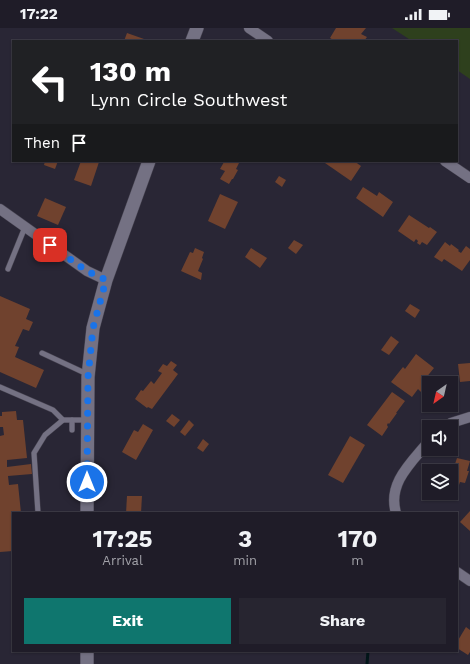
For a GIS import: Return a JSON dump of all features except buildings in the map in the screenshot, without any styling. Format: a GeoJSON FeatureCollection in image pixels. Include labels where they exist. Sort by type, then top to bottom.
{"type":"FeatureCollection","features":[{"type":"Feature","properties":{"kind":"street"},"geometry":{"type":"LineString","coordinates":[[192,40],[197,28]]}},
{"type":"Feature","properties":{"kind":"street"},"geometry":{"type":"LineString","coordinates":[[249,28],[267,40]]}},
{"type":"Feature","properties":{"kind":"street"},"geometry":{"type":"LineString","coordinates":[[87,512],[88,374],[93,328],[106,280],[149,162]]}},
{"type":"Feature","properties":{"kind":"street"},"geometry":{"type":"LineString","coordinates":[[446,162],[470,178]]}},
{"type":"Feature","properties":{"kind":"street"},"geometry":{"type":"LineString","coordinates":[[0,209],[87,271],[106,280]]}},
{"type":"Feature","properties":{"kind":"street"},"geometry":{"type":"LineString","coordinates":[[458,420],[470,417]]}},
{"type":"Feature","properties":{"kind":"street"},"geometry":{"type":"LineString","coordinates":[[396,512],[394,500],[400,477],[422,450]]}},
{"type":"Feature","properties":{"kind":"street"},"geometry":{"type":"LineString","coordinates":[[458,573],[470,581]]}},
{"type":"Feature","properties":{"kind":"street"},"geometry":{"type":"LineString","coordinates":[[87,652],[87,664]]}},
{"type":"Feature","properties":{"kind":"lane"},"geometry":{"type":"LineString","coordinates":[[8,269],[25,227]]}},
{"type":"Feature","properties":{"kind":"lane"},"geometry":{"type":"LineString","coordinates":[[42,353],[88,374]]}},
{"type":"Feature","properties":{"kind":"lane"},"geometry":{"type":"LineString","coordinates":[[0,387],[53,410],[63,420]]}},
{"type":"Feature","properties":{"kind":"lane"},"geometry":{"type":"LineString","coordinates":[[38,512],[34,453],[45,435],[63,420],[87,420]]}},
{"type":"Feature","properties":{"kind":"lane"},"geometry":{"type":"LineString","coordinates":[[72,420],[72,430]]}},
{"type":"Feature","properties":{"kind":"green space"},"geometry":{"type":"Polygon","coordinates":[[[392,28],[470,28],[470,79],[458,71],[458,40],[410,40],[392,28]]]}},
{"type":"Feature","properties":{"kind":"waterway"},"geometry":{"type":"LineString","coordinates":[[367,664],[368,652]]}},
{"type":"Feature","properties":{"kind":"route"},"geometry":{"type":"LineString","coordinates":[[50,245],[87,271],[106,280],[93,328],[88,377],[87,482]]}}]}
